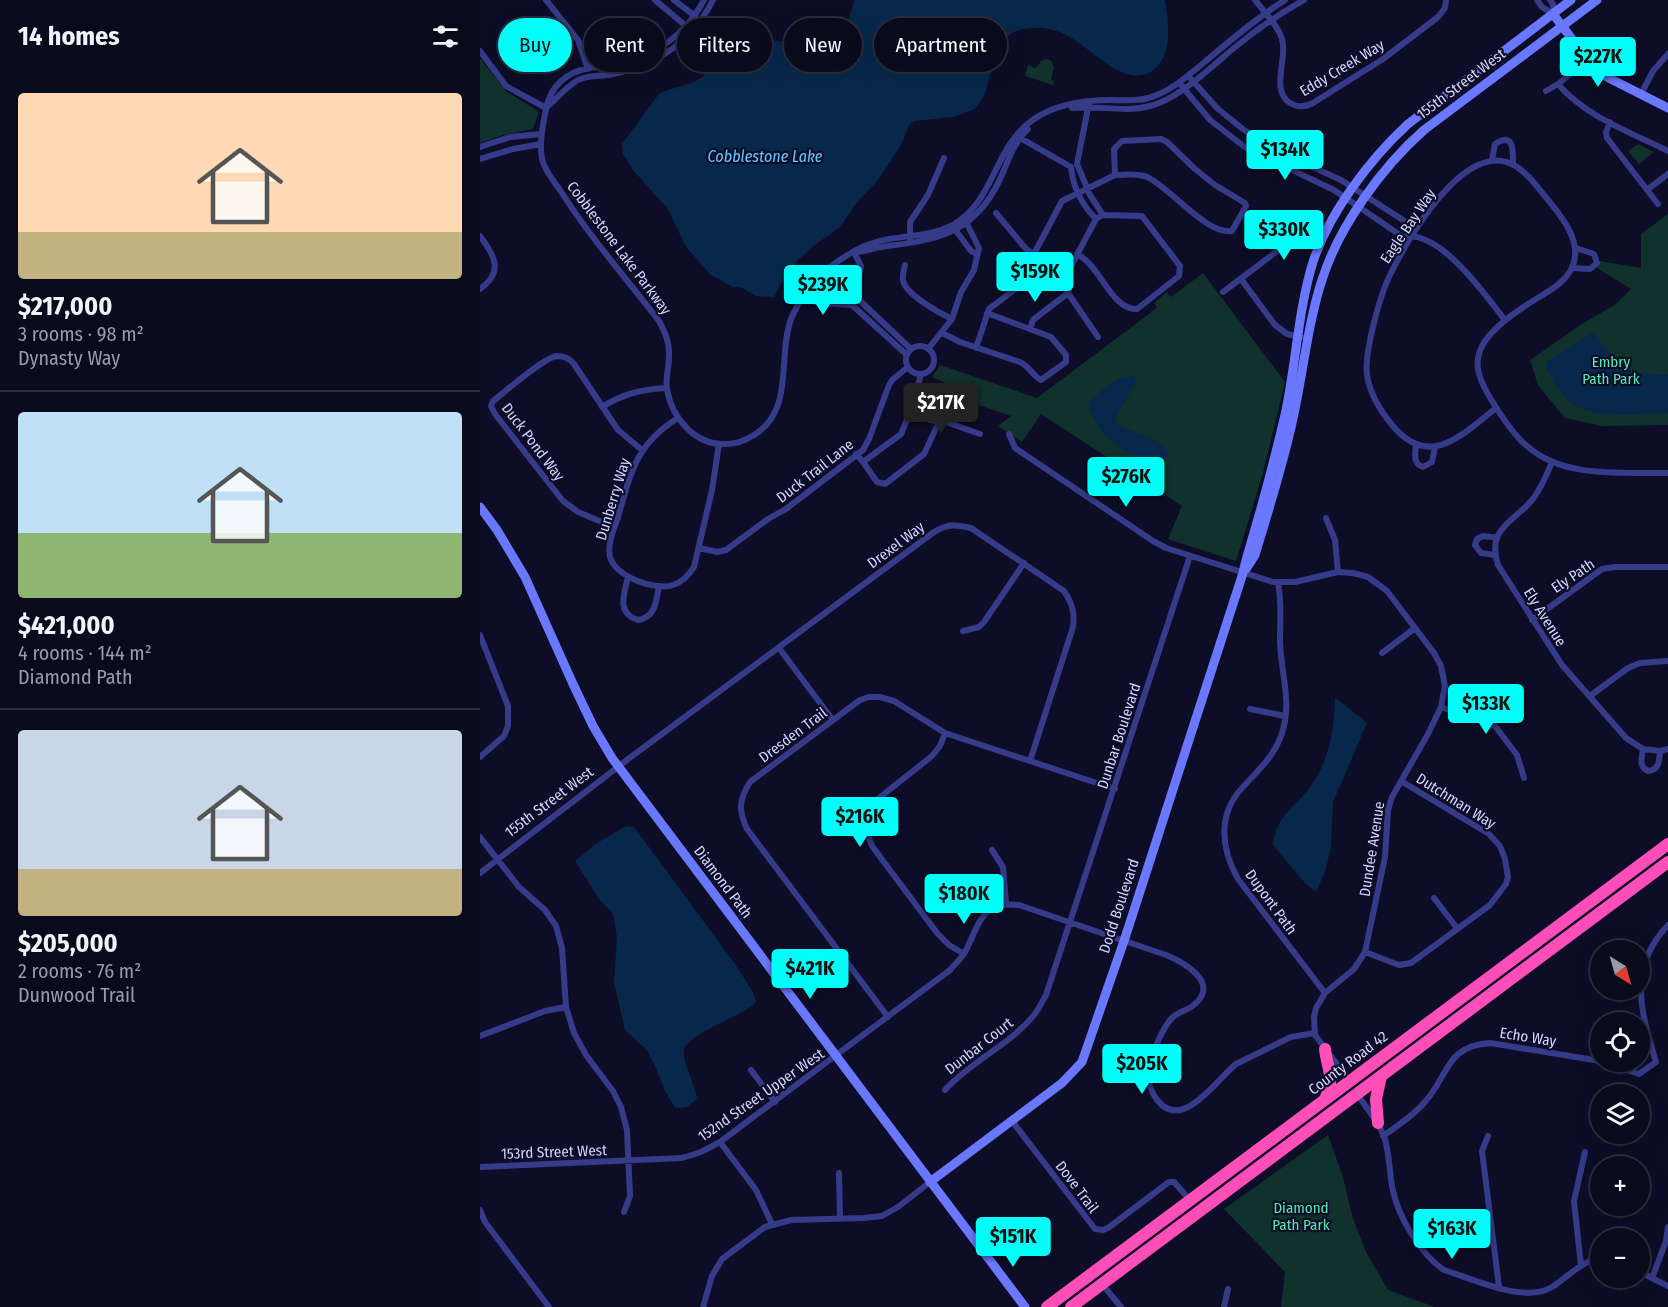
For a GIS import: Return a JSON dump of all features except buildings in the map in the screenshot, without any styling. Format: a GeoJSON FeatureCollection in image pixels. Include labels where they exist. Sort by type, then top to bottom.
{"type":"FeatureCollection","features":[{"type":"Feature","properties":{"kind":"highway","name":"County Road 42"},"geometry":{"type":"LineString","coordinates":[[1047,1307],[1668,844]]}},
{"type":"Feature","properties":{"kind":"highway","name":"County Road 42"},"geometry":{"type":"LineString","coordinates":[[1071,1307],[1668,862]]}},
{"type":"Feature","properties":{"kind":"highway"},"geometry":{"type":"LineString","coordinates":[[1326,1049],[1331,1074],[1326,1097]]}},
{"type":"Feature","properties":{"kind":"highway"},"geometry":{"type":"LineString","coordinates":[[1357,1094],[1366,1067]]}},
{"type":"Feature","properties":{"kind":"highway"},"geometry":{"type":"LineString","coordinates":[[1378,1123],[1376,1099],[1381,1076]]}},
{"type":"Feature","properties":{"kind":"highway"},"geometry":{"type":"LineString","coordinates":[[1342,1105],[1349,1080]]}},
{"type":"Feature","properties":{"kind":"street"},"geometry":{"type":"LineString","coordinates":[[546,0],[578,40],[584,57]]}},
{"type":"Feature","properties":{"kind":"street"},"geometry":{"type":"LineString","coordinates":[[655,0],[677,18]]}},
{"type":"Feature","properties":{"kind":"street"},"geometry":{"type":"LineString","coordinates":[[674,0],[697,18]]}},
{"type":"Feature","properties":{"kind":"street"},"geometry":{"type":"LineString","coordinates":[[694,16],[704,0]]}},
{"type":"Feature","properties":{"kind":"street"},"geometry":{"type":"LineString","coordinates":[[701,18],[713,0]]}},
{"type":"Feature","properties":{"kind":"street","name":"Eddy Creek Way"},"geometry":{"type":"LineString","coordinates":[[1255,0],[1279,32],[1283,44],[1282,94],[1289,102],[1303,106],[1313,103],[1383,59],[1438,17],[1445,8],[1446,0]]}},
{"type":"Feature","properties":{"kind":"street"},"geometry":{"type":"LineString","coordinates":[[659,585],[654,610],[649,616],[638,620],[627,615],[622,602],[628,577],[670,586],[684,579],[694,567],[716,473],[719,444],[730,444],[748,438],[763,428],[774,414],[782,391],[785,346],[791,320],[803,297],[823,272],[855,252],[910,240],[936,238],[954,228],[986,203],[1018,137],[1035,119],[1066,105],[1141,108],[1164,100],[1184,88],[1191,78],[1285,0]]}},
{"type":"Feature","properties":{"kind":"street"},"geometry":{"type":"LineString","coordinates":[[1088,105],[1140,100],[1156,96],[1178,82],[1191,78],[1270,20],[1304,0]]}},
{"type":"Feature","properties":{"kind":"street"},"geometry":{"type":"LineString","coordinates":[[1537,0],[1542,7],[1553,14],[1588,60],[1603,75],[1668,108]]}},
{"type":"Feature","properties":{"kind":"street"},"geometry":{"type":"LineString","coordinates":[[1550,0],[1553,4],[1553,14]]}},
{"type":"Feature","properties":{"kind":"street","name":"155th Street West"},"geometry":{"type":"LineString","coordinates":[[1304,337],[1314,261],[1332,223],[1359,177],[1387,143],[1408,124],[1571,0]]}},
{"type":"Feature","properties":{"kind":"street","name":"155th Street West"},"geometry":{"type":"LineString","coordinates":[[1304,337],[1336,244],[1366,197],[1401,150],[1424,130],[1597,0]]}},
{"type":"Feature","properties":{"kind":"street"},"geometry":{"type":"LineString","coordinates":[[665,46],[677,35]]}},
{"type":"Feature","properties":{"kind":"street"},"geometry":{"type":"LineString","coordinates":[[546,108],[566,88],[578,80],[591,75],[610,75],[651,63],[677,45]]}},
{"type":"Feature","properties":{"kind":"street"},"geometry":{"type":"LineString","coordinates":[[480,51],[506,86],[546,108]]}},
{"type":"Feature","properties":{"kind":"street"},"geometry":{"type":"LineString","coordinates":[[1641,94],[1653,71],[1668,54]]}},
{"type":"Feature","properties":{"kind":"street"},"geometry":{"type":"LineString","coordinates":[[1546,91],[1588,60]]}},
{"type":"Feature","properties":{"kind":"street"},"geometry":{"type":"LineString","coordinates":[[546,108],[549,96],[563,79],[584,70]]}},
{"type":"Feature","properties":{"kind":"street"},"geometry":{"type":"LineString","coordinates":[[1191,78],[1218,109],[1244,130],[1282,153],[1321,169],[1353,188],[1409,224],[1413,235]]}},
{"type":"Feature","properties":{"kind":"street"},"geometry":{"type":"LineString","coordinates":[[1178,82],[1210,120],[1246,148],[1314,180],[1403,237],[1413,235],[1442,250],[1460,265],[1505,320]]}},
{"type":"Feature","properties":{"kind":"street"},"geometry":{"type":"LineString","coordinates":[[1558,84],[1568,95],[1593,114],[1668,151]]}},
{"type":"Feature","properties":{"kind":"street"},"geometry":{"type":"LineString","coordinates":[[1140,100],[1141,108]]}},
{"type":"Feature","properties":{"kind":"street"},"geometry":{"type":"LineString","coordinates":[[1088,105],[1074,166],[1078,194],[1096,219]]}},
{"type":"Feature","properties":{"kind":"street","name":"Cobblestone Lake Parkway"},"geometry":{"type":"LineString","coordinates":[[546,108],[541,144],[543,161],[570,206],[659,321],[668,339],[667,388],[670,402],[678,418],[698,438],[719,444]]}},
{"type":"Feature","properties":{"kind":"street"},"geometry":{"type":"LineString","coordinates":[[1610,122],[1606,132],[1607,138],[1658,204]]}},
{"type":"Feature","properties":{"kind":"street"},"geometry":{"type":"LineString","coordinates":[[480,147],[510,137],[542,134]]}},
{"type":"Feature","properties":{"kind":"street"},"geometry":{"type":"LineString","coordinates":[[1018,137],[1074,166],[1103,215]]}},
{"type":"Feature","properties":{"kind":"street"},"geometry":{"type":"LineString","coordinates":[[1035,254],[1062,201],[1115,175],[1148,177],[1197,216],[1225,231],[1232,231],[1236,228],[1246,206],[1245,203],[1215,186],[1194,169],[1167,141],[1161,139],[1118,143],[1114,153],[1115,175]]}},
{"type":"Feature","properties":{"kind":"street"},"geometry":{"type":"LineString","coordinates":[[1513,163],[1511,143],[1501,140],[1496,144],[1492,160],[1513,163],[1524,172],[1568,228],[1576,248],[1573,268],[1553,288],[1505,320],[1486,340],[1479,351],[1476,365],[1480,381],[1496,408],[1526,446],[1552,462],[1579,469],[1613,473],[1668,473]]}},
{"type":"Feature","properties":{"kind":"street"},"geometry":{"type":"LineString","coordinates":[[480,159],[513,149],[541,144]]}},
{"type":"Feature","properties":{"kind":"street"},"geometry":{"type":"LineString","coordinates":[[910,240],[910,222],[928,195],[944,158]]}},
{"type":"Feature","properties":{"kind":"street","name":"Eagle Bay Way"},"geometry":{"type":"LineString","coordinates":[[1416,445],[1401,435],[1380,408],[1371,390],[1366,358],[1372,332],[1389,277],[1413,235],[1442,195],[1461,176],[1478,165],[1492,160]]}},
{"type":"Feature","properties":{"kind":"street"},"geometry":{"type":"LineString","coordinates":[[1647,190],[1668,174]]}},
{"type":"Feature","properties":{"kind":"street"},"geometry":{"type":"LineString","coordinates":[[996,213],[1019,242],[1057,268],[1069,285],[1068,293],[1098,337]]}},
{"type":"Feature","properties":{"kind":"street"},"geometry":{"type":"LineString","coordinates":[[1062,275],[1069,270],[1077,254],[1096,219],[1103,215],[1142,216],[1180,266],[1179,276],[1137,309],[1129,309],[1120,304],[1087,259],[1077,254]]}},
{"type":"Feature","properties":{"kind":"street"},"geometry":{"type":"LineString","coordinates":[[928,349],[952,319],[961,292],[974,270],[979,248],[965,220]]}},
{"type":"Feature","properties":{"kind":"street"},"geometry":{"type":"LineString","coordinates":[[1223,292],[1313,224]]}},
{"type":"Feature","properties":{"kind":"street"},"geometry":{"type":"LineString","coordinates":[[954,228],[971,251],[977,254]]}},
{"type":"Feature","properties":{"kind":"street"},"geometry":{"type":"LineString","coordinates":[[480,236],[494,254],[495,266],[491,281],[480,289]]}},
{"type":"Feature","properties":{"kind":"street"},"geometry":{"type":"LineString","coordinates":[[1573,268],[1590,269],[1597,263],[1594,254],[1576,248]]}},
{"type":"Feature","properties":{"kind":"street"},"geometry":{"type":"LineString","coordinates":[[852,305],[857,298],[861,266],[855,252]]}},
{"type":"Feature","properties":{"kind":"street"},"geometry":{"type":"LineString","coordinates":[[976,348],[987,313],[994,304],[1047,263]]}},
{"type":"Feature","properties":{"kind":"street"},"geometry":{"type":"LineString","coordinates":[[905,266],[902,277],[906,286],[930,308],[952,319]]}},
{"type":"Feature","properties":{"kind":"street"},"geometry":{"type":"LineString","coordinates":[[1241,279],[1275,325],[1287,334],[1304,337]]}},
{"type":"Feature","properties":{"kind":"street"},"geometry":{"type":"LineString","coordinates":[[1030,329],[1033,320],[1068,293]]}},
{"type":"Feature","properties":{"kind":"street"},"geometry":{"type":"LineString","coordinates":[[803,297],[818,303],[852,305],[909,352]]}},
{"type":"Feature","properties":{"kind":"street"},"geometry":{"type":"LineString","coordinates":[[857,298],[909,352],[908,367],[921,374],[929,370],[933,363],[933,355],[928,349],[918,346],[909,352]]}},
{"type":"Feature","properties":{"kind":"street"},"geometry":{"type":"LineString","coordinates":[[942,333],[952,340],[1020,362],[1039,380],[1044,380],[1062,366],[1067,358],[1051,337],[987,313]]}},
{"type":"Feature","properties":{"kind":"street","name":"Dodd Boulevard"},"geometry":{"type":"LineString","coordinates":[[930,1182],[1068,1078],[1082,1062],[1124,941],[1243,573],[1304,337]]}},
{"type":"Feature","properties":{"kind":"street","name":"Duck Pond Way"},"geometry":{"type":"LineString","coordinates":[[614,527],[578,512],[562,501],[491,406],[493,401],[545,361],[556,356],[565,357],[574,364],[618,430],[642,450]]}},
{"type":"Feature","properties":{"kind":"street","name":"Duck Trail Lane"},"geometry":{"type":"LineString","coordinates":[[699,548],[717,552],[726,550],[768,519],[786,509],[866,447],[892,380],[908,367]]}},
{"type":"Feature","properties":{"kind":"street"},"geometry":{"type":"LineString","coordinates":[[863,462],[901,434],[910,413],[921,374]]}},
{"type":"Feature","properties":{"kind":"street"},"geometry":{"type":"LineString","coordinates":[[602,407],[627,393],[667,388]]}},
{"type":"Feature","properties":{"kind":"street"},"geometry":{"type":"LineString","coordinates":[[1434,447],[1432,462],[1423,468],[1418,466],[1416,445],[1434,447],[1459,437],[1496,408]]}},
{"type":"Feature","properties":{"kind":"street"},"geometry":{"type":"LineString","coordinates":[[910,413],[980,434]]}},
{"type":"Feature","properties":{"kind":"street","name":"Dunberry Way"},"geometry":{"type":"LineString","coordinates":[[628,577],[613,565],[609,546],[628,480],[642,450],[659,431],[678,418]]}},
{"type":"Feature","properties":{"kind":"street"},"geometry":{"type":"LineString","coordinates":[[856,454],[878,482],[881,484],[890,481],[924,454],[939,422]]}},
{"type":"Feature","properties":{"kind":"street","name":"Dundee Avenue"},"geometry":{"type":"LineString","coordinates":[[1009,434],[1015,448],[1166,548],[1278,583],[1295,582],[1338,572],[1361,575],[1374,581],[1387,591],[1438,659],[1444,673],[1445,686],[1441,707],[1388,810],[1385,857],[1365,952],[1354,969],[1325,993],[1316,1008],[1315,1033]]}},
{"type":"Feature","properties":{"kind":"street"},"geometry":{"type":"LineString","coordinates":[[1497,538],[1479,537],[1475,540],[1475,545],[1481,553],[1495,555],[1497,538],[1502,528],[1533,499],[1552,462]]}},
{"type":"Feature","properties":{"kind":"street","name":"Diamond Path"},"geometry":{"type":"LineString","coordinates":[[480,507],[497,530],[525,577],[593,726],[618,768],[1025,1307]]}},
{"type":"Feature","properties":{"kind":"street"},"geometry":{"type":"LineString","coordinates":[[1326,518],[1335,540],[1338,572]]}},
{"type":"Feature","properties":{"kind":"street","name":"Drexel Way"},"geometry":{"type":"LineString","coordinates":[[635,756],[934,532],[944,526],[957,524],[971,528],[1024,563],[1064,591],[1072,602],[1073,627],[1030,761]]}},
{"type":"Feature","properties":{"kind":"street","name":"Ely Avenue"},"geometry":{"type":"LineString","coordinates":[[1495,555],[1506,579],[1563,665],[1626,738],[1643,749]]}},
{"type":"Feature","properties":{"kind":"street","name":"Dunbar Boulevard"},"geometry":{"type":"LineString","coordinates":[[1071,923],[1190,556]]}},
{"type":"Feature","properties":{"kind":"street"},"geometry":{"type":"LineString","coordinates":[[963,631],[979,627],[984,622],[1024,563]]}},
{"type":"Feature","properties":{"kind":"street","name":"Ely Path"},"geometry":{"type":"LineString","coordinates":[[1532,620],[1602,569],[1668,567]]}},
{"type":"Feature","properties":{"kind":"street","name":"Dupont Path"},"geometry":{"type":"LineString","coordinates":[[1278,583],[1281,597],[1282,661],[1287,692],[1281,738],[1257,774],[1237,793],[1226,815],[1223,830],[1224,843],[1238,879],[1325,993]]}},
{"type":"Feature","properties":{"kind":"street"},"geometry":{"type":"LineString","coordinates":[[1382,653],[1415,628]]}},
{"type":"Feature","properties":{"kind":"street"},"geometry":{"type":"LineString","coordinates":[[480,757],[504,736],[508,726],[508,706],[481,638]]}},
{"type":"Feature","properties":{"kind":"street"},"geometry":{"type":"LineString","coordinates":[[779,648],[832,719]]}},
{"type":"Feature","properties":{"kind":"street"},"geometry":{"type":"LineString","coordinates":[[1590,696],[1628,668],[1640,663],[1668,661]]}},
{"type":"Feature","properties":{"kind":"street","name":"Dresden Trail"},"geometry":{"type":"LineString","coordinates":[[888,1017],[747,829],[741,814],[741,796],[750,782],[860,700],[880,697],[894,701],[945,733],[1115,789]]}},
{"type":"Feature","properties":{"kind":"street"},"geometry":{"type":"LineString","coordinates":[[1441,707],[1495,726],[1517,755],[1524,778]]}},
{"type":"Feature","properties":{"kind":"street"},"geometry":{"type":"LineString","coordinates":[[1250,709],[1285,716]]}},
{"type":"Feature","properties":{"kind":"street"},"geometry":{"type":"LineString","coordinates":[[945,733],[940,746],[932,756],[874,802],[867,814],[865,828],[872,846],[937,933],[949,945],[964,954]]}},
{"type":"Feature","properties":{"kind":"street"},"geometry":{"type":"LineString","coordinates":[[1660,751],[1656,769],[1648,771],[1642,766],[1643,749],[1660,751],[1668,749]]}},
{"type":"Feature","properties":{"kind":"street","name":"155th Street West"},"geometry":{"type":"LineString","coordinates":[[480,873],[635,756]]}},
{"type":"Feature","properties":{"kind":"street","name":"Dutchman Way"},"geometry":{"type":"LineString","coordinates":[[1365,952],[1399,965],[1411,963],[1490,905],[1506,884],[1508,877],[1500,846],[1489,834],[1401,781]]}},
{"type":"Feature","properties":{"kind":"street"},"geometry":{"type":"LineString","coordinates":[[480,837],[519,887],[545,910],[556,926],[562,948],[566,1007],[586,1055],[613,1091],[621,1107],[627,1130],[630,1196],[624,1212]]}},
{"type":"Feature","properties":{"kind":"street"},"geometry":{"type":"LineString","coordinates":[[992,850],[1003,867],[1006,904],[1019,905],[1175,959],[1195,972],[1202,981],[1201,999],[1193,1007],[1179,1013],[1170,1021],[1147,1071],[1156,1098],[1166,1108],[1173,1110],[1185,1108],[1215,1087],[1236,1064],[1291,1037],[1315,1033],[1349,1080]]}},
{"type":"Feature","properties":{"kind":"street"},"geometry":{"type":"LineString","coordinates":[[1434,898],[1457,928]]}},
{"type":"Feature","properties":{"kind":"street","name":"152nd Street Upper West"},"geometry":{"type":"LineString","coordinates":[[629,1161],[682,1158],[701,1152],[720,1142],[950,970],[964,954],[981,917],[992,908],[1006,904]]}},
{"type":"Feature","properties":{"kind":"street","name":"Dunbar Court"},"geometry":{"type":"LineString","coordinates":[[945,1090],[956,1078],[1021,1029],[1035,1014],[1046,995],[1071,923]]}},
{"type":"Feature","properties":{"kind":"street","name":"Echo Way"},"geometry":{"type":"LineString","coordinates":[[1642,1012],[1640,999],[1642,973],[1651,948],[1668,925]]}},
{"type":"Feature","properties":{"kind":"street"},"geometry":{"type":"LineString","coordinates":[[480,1036],[545,1011],[566,1007]]}},
{"type":"Feature","properties":{"kind":"street","name":"Echo Way"},"geometry":{"type":"LineString","coordinates":[[1383,1136],[1423,1105],[1454,1057],[1464,1048],[1490,1042],[1590,1060]]}},
{"type":"Feature","properties":{"kind":"street","name":"Echo Way"},"geometry":{"type":"LineString","coordinates":[[1650,1042],[1656,1062],[1650,1066]]}},
{"type":"Feature","properties":{"kind":"street"},"geometry":{"type":"LineString","coordinates":[[751,1070],[775,1102]]}},
{"type":"Feature","properties":{"kind":"street"},"geometry":{"type":"LineString","coordinates":[[1357,1094],[1378,1123],[1383,1136],[1388,1150],[1397,1205],[1424,1254],[1444,1270],[1523,1294],[1540,1293],[1590,1261]]}},
{"type":"Feature","properties":{"kind":"street","name":"Dove Trail"},"geometry":{"type":"LineString","coordinates":[[1012,1122],[1095,1229],[1108,1228],[1169,1182],[1174,1182],[1190,1199]]}},
{"type":"Feature","properties":{"kind":"street"},"geometry":{"type":"LineString","coordinates":[[1488,1136],[1482,1151],[1499,1287]]}},
{"type":"Feature","properties":{"kind":"street"},"geometry":{"type":"LineString","coordinates":[[720,1142],[756,1190],[772,1224]]}},
{"type":"Feature","properties":{"kind":"street"},"geometry":{"type":"LineString","coordinates":[[1581,1266],[1574,1201],[1585,1152]]}},
{"type":"Feature","properties":{"kind":"street","name":"153rd Street West"},"geometry":{"type":"LineString","coordinates":[[480,1167],[629,1161]]}},
{"type":"Feature","properties":{"kind":"street"},"geometry":{"type":"LineString","coordinates":[[839,1173],[840,1219]]}},
{"type":"Feature","properties":{"kind":"street"},"geometry":{"type":"LineString","coordinates":[[703,1307],[712,1276],[722,1259],[772,1224],[791,1220],[864,1218],[882,1215],[898,1207],[930,1182]]}},
{"type":"Feature","properties":{"kind":"street"},"geometry":{"type":"LineString","coordinates":[[480,1210],[485,1222],[549,1307]]}},
{"type":"Feature","properties":{"kind":"street"},"geometry":{"type":"LineString","coordinates":[[1668,1227],[1666,1240],[1652,1278],[1668,1286]]}},
{"type":"Feature","properties":{"kind":"street"},"geometry":{"type":"LineString","coordinates":[[1102,1284],[1120,1307]]}},
{"type":"Feature","properties":{"kind":"street"},"geometry":{"type":"LineString","coordinates":[[1224,1307],[1227,1289]]}},
{"type":"Feature","properties":{"kind":"green space"},"geometry":{"type":"Polygon","coordinates":[[[480,58],[506,91],[539,112],[533,129],[503,135],[480,143],[480,58]]]}},
{"type":"Feature","properties":{"kind":"green space"},"geometry":{"type":"Polygon","coordinates":[[[1047,59],[1054,67],[1051,80],[1054,81],[1053,85],[1025,76],[1028,65],[1036,68],[1041,61],[1047,59]]]}},
{"type":"Feature","properties":{"kind":"green space"},"geometry":{"type":"Polygon","coordinates":[[[1638,144],[1654,152],[1639,164],[1628,151],[1638,144]]]}},
{"type":"Feature","properties":{"kind":"green space","name":"Embry Path Park"},"geometry":{"type":"Polygon","coordinates":[[[1668,214],[1668,425],[1602,426],[1565,418],[1538,385],[1530,360],[1585,322],[1616,304],[1631,289],[1597,268],[1600,261],[1641,268],[1641,234],[1668,214]]]}},
{"type":"Feature","properties":{"kind":"green space"},"geometry":{"type":"Polygon","coordinates":[[[1203,273],[1285,382],[1263,473],[1236,561],[1168,539],[1182,506],[1041,414],[1022,442],[998,426],[1011,416],[964,400],[948,384],[932,377],[940,365],[1037,398],[1157,308],[1154,303],[1167,292],[1171,297],[1203,273]]]}},
{"type":"Feature","properties":{"kind":"green space","name":"Diamond Path Park"},"geometry":{"type":"Polygon","coordinates":[[[1328,1135],[1343,1177],[1353,1219],[1366,1252],[1388,1290],[1435,1307],[1281,1307],[1285,1272],[1224,1209],[1328,1135]]]}},
{"type":"Feature","properties":{"kind":"water","name":"Cobblestone Lake"},"geometry":{"type":"Polygon","coordinates":[[[855,0],[1165,0],[1168,42],[1161,61],[1155,69],[1146,74],[1135,75],[1112,67],[1070,37],[1046,28],[1022,29],[1007,37],[1007,18],[874,18],[874,72],[991,72],[985,94],[975,109],[953,117],[915,121],[909,125],[901,145],[878,180],[858,201],[839,228],[797,261],[782,281],[774,297],[756,296],[711,275],[686,247],[668,209],[633,170],[623,154],[622,144],[659,94],[692,83],[707,72],[772,72],[772,40],[784,42],[784,72],[862,72],[862,18],[849,18],[855,0]]]}},
{"type":"Feature","properties":{"kind":"water"},"geometry":{"type":"Polygon","coordinates":[[[1592,333],[1597,335],[1609,354],[1626,367],[1646,374],[1668,374],[1668,413],[1622,415],[1598,413],[1578,407],[1563,395],[1546,367],[1548,361],[1592,333]]]}},
{"type":"Feature","properties":{"kind":"water"},"geometry":{"type":"Polygon","coordinates":[[[1133,376],[1137,380],[1115,420],[1165,447],[1169,454],[1163,460],[1145,461],[1116,445],[1103,433],[1090,411],[1088,403],[1103,389],[1120,379],[1133,376]]]}},
{"type":"Feature","properties":{"kind":"water"},"geometry":{"type":"Polygon","coordinates":[[[1335,697],[1367,723],[1333,802],[1331,847],[1325,872],[1316,892],[1305,883],[1273,845],[1282,819],[1304,795],[1322,766],[1330,744],[1335,697]]]}},
{"type":"Feature","properties":{"kind":"water"},"geometry":{"type":"Polygon","coordinates":[[[626,826],[634,827],[735,964],[753,992],[756,1002],[704,1031],[687,1044],[684,1055],[697,1099],[687,1107],[675,1108],[647,1050],[625,1030],[614,982],[617,937],[613,914],[600,900],[575,861],[597,843],[626,826]]]}}]}
